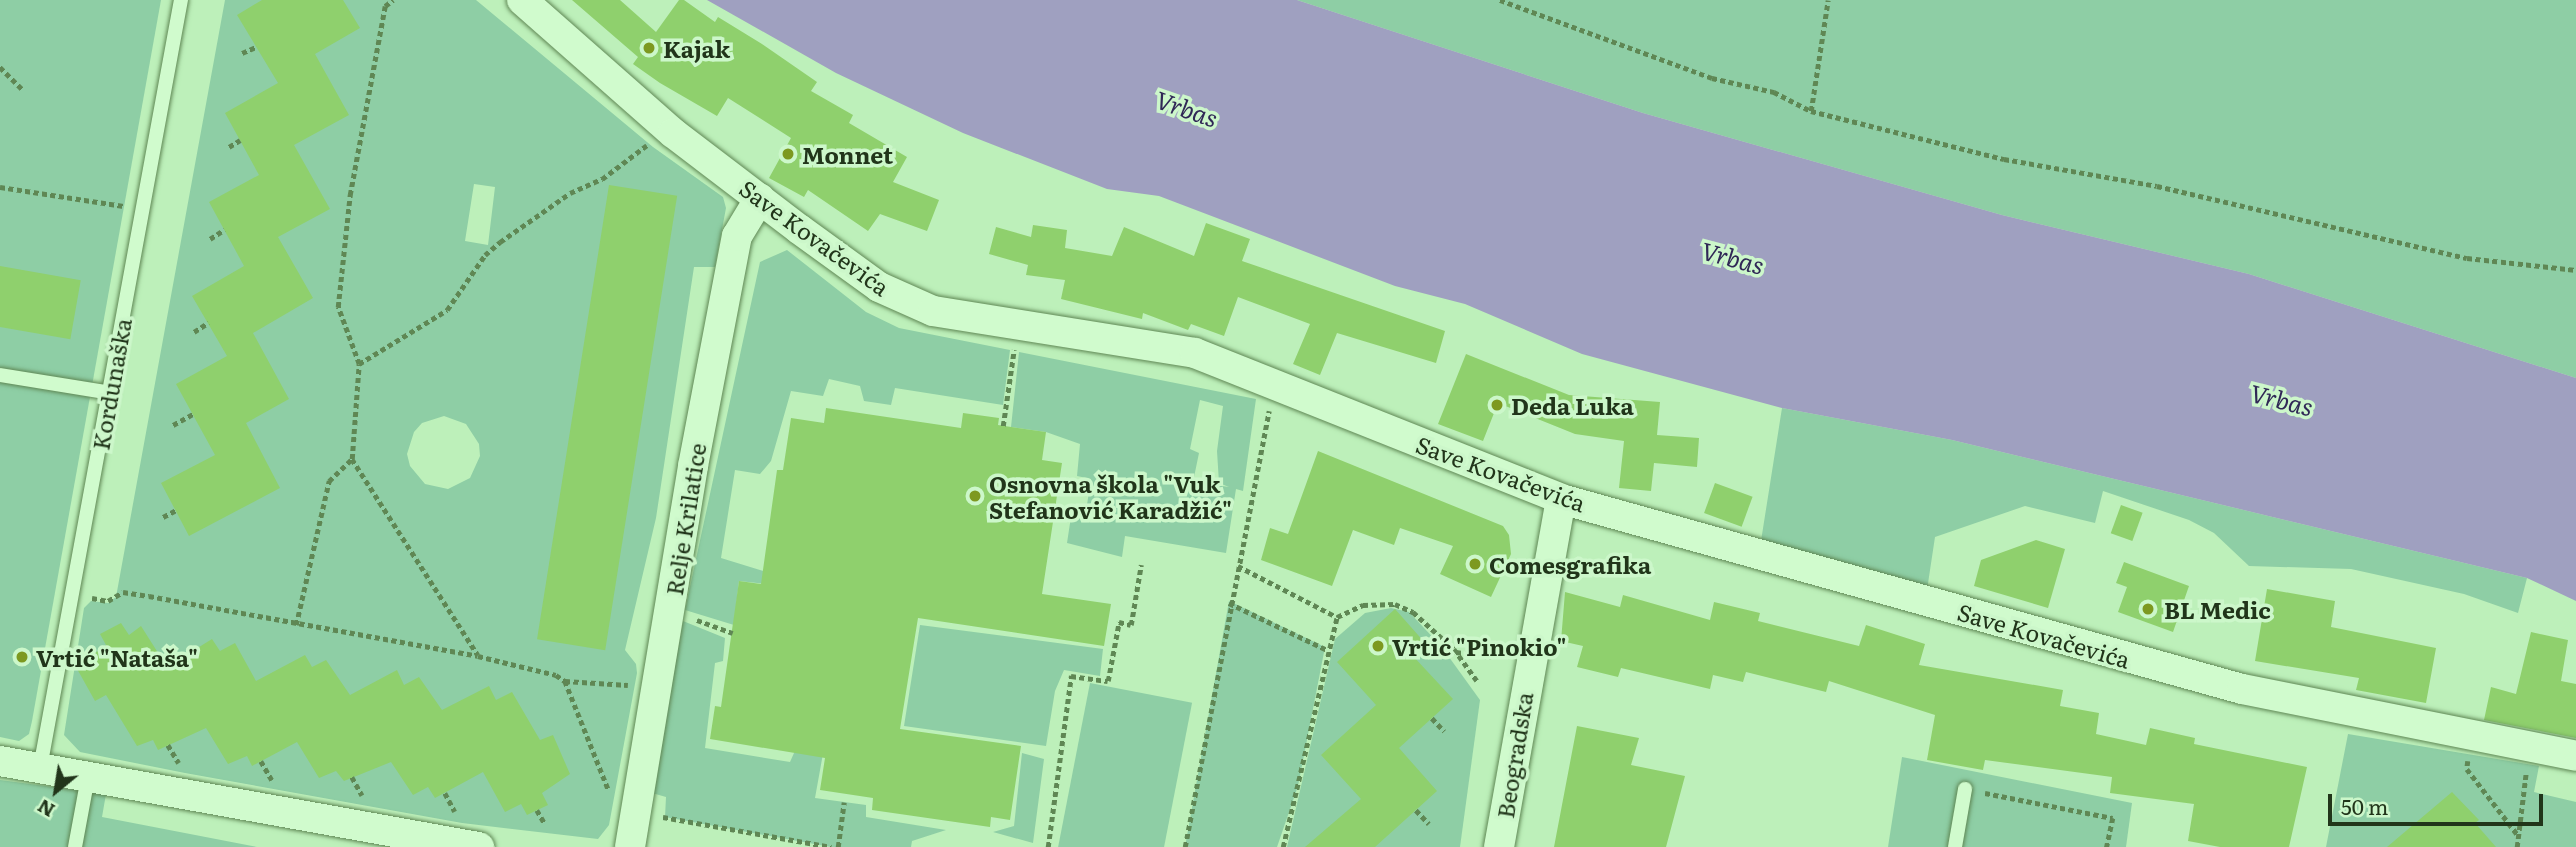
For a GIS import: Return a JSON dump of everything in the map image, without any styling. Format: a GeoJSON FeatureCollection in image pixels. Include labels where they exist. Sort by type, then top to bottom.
{"type":"FeatureCollection","features":[{"type":"Feature","properties":{"kind":"street","name":"Save Kovačevića"},"geometry":{"type":"LineString","coordinates":[[522,0],[673,133],[879,287],[933,311],[1195,353],[1561,499],[2242,689],[2576,756]]}},
{"type":"Feature","properties":{"kind":"street","name":"Relje Krilatice"},"geometry":{"type":"LineString","coordinates":[[633,829],[693,466],[737,236],[760,198]]}},
{"type":"Feature","properties":{"kind":"street","name":"Beogradska"},"geometry":{"type":"LineString","coordinates":[[1499,847],[1561,499]]}},
{"type":"Feature","properties":{"kind":"street"},"geometry":{"type":"LineString","coordinates":[[0,761],[479,847]]}},
{"type":"Feature","properties":{"kind":"lane","name":"Kordunaška"},"geometry":{"type":"LineString","coordinates":[[40,768],[111,393],[181,0]]}},
{"type":"Feature","properties":{"kind":"lane"},"geometry":{"type":"LineString","coordinates":[[0,375],[111,393]]}},
{"type":"Feature","properties":{"kind":"lane"},"geometry":{"type":"LineString","coordinates":[[75,847],[88,776]]}},
{"type":"Feature","properties":{"kind":"lane"},"geometry":{"type":"LineString","coordinates":[[1955,847],[1965,789]]}},
{"type":"Feature","properties":{"kind":"path"},"geometry":{"type":"LineString","coordinates":[[393,0],[385,6],[350,195],[338,307],[359,364],[352,459],[478,656]]}},
{"type":"Feature","properties":{"kind":"path"},"geometry":{"type":"LineString","coordinates":[[1500,0],[1712,78],[1774,92],[1811,111],[2004,159],[2157,186],[2467,258],[2576,270]]}},
{"type":"Feature","properties":{"kind":"path"},"geometry":{"type":"LineString","coordinates":[[1811,111],[1828,0]]}},
{"type":"Feature","properties":{"kind":"path"},"geometry":{"type":"LineString","coordinates":[[242,53],[256,47]]}},
{"type":"Feature","properties":{"kind":"path"},"geometry":{"type":"LineString","coordinates":[[0,67],[22,89]]}},
{"type":"Feature","properties":{"kind":"path"},"geometry":{"type":"LineString","coordinates":[[359,364],[447,310],[485,255],[499,242],[570,193],[602,179],[656,138]]}},
{"type":"Feature","properties":{"kind":"path"},"geometry":{"type":"LineString","coordinates":[[229,147],[240,140]]}},
{"type":"Feature","properties":{"kind":"path"},"geometry":{"type":"LineString","coordinates":[[0,187],[142,209]]}},
{"type":"Feature","properties":{"kind":"path"},"geometry":{"type":"LineString","coordinates":[[209,239],[224,230]]}},
{"type":"Feature","properties":{"kind":"path"},"geometry":{"type":"LineString","coordinates":[[194,332],[208,323]]}},
{"type":"Feature","properties":{"kind":"path"},"geometry":{"type":"LineString","coordinates":[[1003,426],[1015,342]]}},
{"type":"Feature","properties":{"kind":"path"},"geometry":{"type":"LineString","coordinates":[[1185,847],[1229,603],[1275,383]]}},
{"type":"Feature","properties":{"kind":"path"},"geometry":{"type":"LineString","coordinates":[[173,425],[193,414]]}},
{"type":"Feature","properties":{"kind":"path"},"geometry":{"type":"LineString","coordinates":[[295,625],[330,481],[352,459]]}},
{"type":"Feature","properties":{"kind":"path"},"geometry":{"type":"LineString","coordinates":[[163,517],[176,510]]}},
{"type":"Feature","properties":{"kind":"path"},"geometry":{"type":"LineString","coordinates":[[1048,847],[1071,676],[1108,681],[1119,622],[1131,625],[1141,565]]}},
{"type":"Feature","properties":{"kind":"path"},"geometry":{"type":"LineString","coordinates":[[1238,566],[1337,617]]}},
{"type":"Feature","properties":{"kind":"path"},"geometry":{"type":"LineString","coordinates":[[84,600],[108,601],[123,592],[478,656],[565,681],[657,687]]}},
{"type":"Feature","properties":{"kind":"path"},"geometry":{"type":"LineString","coordinates":[[1229,603],[1327,650]]}},
{"type":"Feature","properties":{"kind":"path"},"geometry":{"type":"LineString","coordinates":[[1283,847],[1327,650],[1337,617],[1363,605],[1395,604],[1413,612],[1455,652],[1478,681]]}},
{"type":"Feature","properties":{"kind":"path"},"geometry":{"type":"LineString","coordinates":[[688,617],[733,633]]}},
{"type":"Feature","properties":{"kind":"path"},"geometry":{"type":"LineString","coordinates":[[1455,652],[1492,657]]}},
{"type":"Feature","properties":{"kind":"path"},"geometry":{"type":"LineString","coordinates":[[565,681],[616,810],[633,829],[831,847]]}},
{"type":"Feature","properties":{"kind":"path"},"geometry":{"type":"LineString","coordinates":[[1432,718],[1444,731]]}},
{"type":"Feature","properties":{"kind":"path"},"geometry":{"type":"LineString","coordinates":[[168,746],[179,762]]}},
{"type":"Feature","properties":{"kind":"path"},"geometry":{"type":"LineString","coordinates":[[2469,750],[2467,769],[2517,834]]}},
{"type":"Feature","properties":{"kind":"path"},"geometry":{"type":"LineString","coordinates":[[261,761],[272,780]]}},
{"type":"Feature","properties":{"kind":"path"},"geometry":{"type":"LineString","coordinates":[[2517,847],[2528,761]]}},
{"type":"Feature","properties":{"kind":"path"},"geometry":{"type":"LineString","coordinates":[[352,777],[362,795]]}},
{"type":"Feature","properties":{"kind":"path"},"geometry":{"type":"LineString","coordinates":[[1965,789],[2113,818],[2108,847]]}},
{"type":"Feature","properties":{"kind":"path"},"geometry":{"type":"LineString","coordinates":[[446,793],[455,811]]}},
{"type":"Feature","properties":{"kind":"path"},"geometry":{"type":"LineString","coordinates":[[838,847],[844,802]]}},
{"type":"Feature","properties":{"kind":"path"},"geometry":{"type":"LineString","coordinates":[[537,810],[545,824]]}},
{"type":"Feature","properties":{"kind":"path"},"geometry":{"type":"LineString","coordinates":[[1416,810],[1429,824]]}},
{"type":"Feature","properties":{"kind":"green space"},"geometry":{"type":"Polygon","coordinates":[[[0,0],[161,0],[32,721],[29,734],[19,741],[0,737],[0,0]]]}},
{"type":"Feature","properties":{"kind":"green space"},"geometry":{"type":"Polygon","coordinates":[[[225,0],[476,0],[653,147],[723,197],[726,208],[715,267],[694,267],[656,518],[625,650],[636,664],[637,673],[609,825],[598,839],[462,823],[80,752],[64,735],[84,608],[91,601],[108,603],[116,597],[225,0]],[[474,184],[465,241],[488,245],[495,187],[474,184]],[[444,416],[422,423],[414,432],[407,454],[410,466],[425,484],[448,489],[470,478],[480,456],[479,444],[466,424],[444,416]]]}},
{"type":"Feature","properties":{"kind":"green space"},"geometry":{"type":"Polygon","coordinates":[[[1297,0],[2576,0],[2576,378],[2249,274],[2002,215],[1643,113],[1297,0]]]}},
{"type":"Feature","properties":{"kind":"green space"},"geometry":{"type":"Polygon","coordinates":[[[787,250],[866,312],[899,328],[1010,350],[1003,405],[895,388],[891,405],[864,401],[860,386],[829,379],[823,396],[791,391],[771,461],[760,474],[735,470],[721,558],[783,577],[783,586],[739,581],[734,625],[685,610],[760,262],[787,250]]]}},
{"type":"Feature","properties":{"kind":"green space"},"geometry":{"type":"Polygon","coordinates":[[[1019,352],[1256,399],[1243,491],[1236,489],[1226,553],[1125,536],[1122,557],[1067,543],[1072,510],[1086,511],[1091,479],[1077,476],[1080,444],[1046,432],[1011,427],[1019,352]],[[1200,400],[1190,449],[1199,453],[1193,482],[1229,487],[1219,483],[1217,451],[1223,406],[1200,400]]]}},
{"type":"Feature","properties":{"kind":"green space"},"geometry":{"type":"Polygon","coordinates":[[[1782,408],[1952,440],[2527,578],[2518,613],[2464,594],[2351,569],[2249,566],[2214,533],[2189,520],[2103,491],[2095,523],[2025,506],[1935,537],[1927,590],[1761,541],[1782,408]]]}},
{"type":"Feature","properties":{"kind":"green space"},"geometry":{"type":"Polygon","coordinates":[[[1229,601],[1325,647],[1298,786],[1277,847],[1185,847],[1229,601]]]}},
{"type":"Feature","properties":{"kind":"green space"},"geometry":{"type":"Polygon","coordinates":[[[1391,608],[1409,612],[1441,646],[1480,700],[1460,847],[1287,847],[1335,639],[1365,613],[1391,608]]]}},
{"type":"Feature","properties":{"kind":"green space"},"geometry":{"type":"Polygon","coordinates":[[[683,621],[725,638],[723,661],[715,663],[705,748],[790,762],[798,744],[824,748],[815,798],[866,805],[866,817],[946,830],[912,841],[911,847],[831,847],[665,817],[666,797],[652,793],[683,621]]]}},
{"type":"Feature","properties":{"kind":"green space"},"geometry":{"type":"Polygon","coordinates":[[[920,625],[1103,649],[1100,676],[1064,670],[1055,691],[1046,746],[904,726],[920,625]]]}},
{"type":"Feature","properties":{"kind":"green space"},"geometry":{"type":"Polygon","coordinates":[[[1090,683],[1192,703],[1164,847],[1058,847],[1090,683]]]}},
{"type":"Feature","properties":{"kind":"green space"},"geometry":{"type":"Polygon","coordinates":[[[2348,734],[2539,766],[2534,792],[2576,802],[2576,847],[2326,847],[2348,734]]]}},
{"type":"Feature","properties":{"kind":"green space"},"geometry":{"type":"Polygon","coordinates":[[[1022,753],[1044,759],[1033,843],[993,832],[1014,826],[1022,753]]]}},
{"type":"Feature","properties":{"kind":"green space"},"geometry":{"type":"Polygon","coordinates":[[[1902,757],[2132,803],[2126,847],[1888,847],[1902,757]]]}},
{"type":"Feature","properties":{"kind":"green space"},"geometry":{"type":"Polygon","coordinates":[[[0,780],[106,794],[102,817],[257,847],[0,847],[0,780]]]}},
{"type":"Feature","properties":{"kind":"water","name":"Vrbas"},"geometry":{"type":"Polygon","coordinates":[[[707,0],[1297,0],[1643,113],[2002,215],[2249,274],[2576,378],[2576,601],[2527,578],[1952,440],[1782,408],[1582,354],[1465,304],[1395,286],[1159,196],[1107,189],[963,133],[836,73],[707,0]]]}},
{"type":"Feature","properties":{"kind":"building"},"geometry":{"type":"Polygon","coordinates":[[[262,0],[343,0],[360,28],[315,54],[349,115],[294,145],[330,209],[278,237],[313,298],[253,333],[289,399],[246,423],[280,488],[189,536],[161,483],[215,455],[176,384],[227,356],[192,296],[244,266],[209,202],[259,175],[225,113],[278,83],[237,15],[262,0]]]}},
{"type":"Feature","properties":{"kind":"building"},"geometry":{"type":"Polygon","coordinates":[[[572,0],[620,0],[656,32],[679,0],[684,0],[715,22],[718,17],[762,44],[817,82],[811,91],[853,115],[849,123],[907,157],[893,182],[939,200],[927,231],[880,214],[868,231],[808,190],[804,197],[769,178],[791,138],[728,98],[717,116],[660,83],[633,64],[638,57],[572,0]]]}},
{"type":"Feature","properties":{"kind":"building"},"geometry":{"type":"Polygon","coordinates":[[[609,185],[677,196],[605,650],[537,639],[609,185]]]}},
{"type":"Feature","properties":{"kind":"building"},"geometry":{"type":"Polygon","coordinates":[[[1206,223],[1250,239],[1242,261],[1445,331],[1436,363],[1337,333],[1320,375],[1293,364],[1310,324],[1238,297],[1224,336],[1191,324],[1188,330],[1143,313],[1142,319],[1061,299],[1065,280],[1026,275],[1028,265],[989,254],[996,227],[1031,237],[1033,225],[1067,230],[1065,248],[1112,256],[1124,227],[1194,256],[1206,223]]]}},
{"type":"Feature","properties":{"kind":"building"},"geometry":{"type":"Polygon","coordinates":[[[0,266],[81,280],[70,339],[0,327],[0,266]]]}},
{"type":"Feature","properties":{"kind":"building"},"geometry":{"type":"Polygon","coordinates":[[[1466,354],[1569,395],[1660,402],[1657,435],[1699,438],[1697,467],[1654,463],[1651,491],[1619,488],[1624,441],[1575,434],[1498,403],[1483,441],[1438,424],[1466,354]]]}},
{"type":"Feature","properties":{"kind":"building"},"geometry":{"type":"Polygon","coordinates":[[[826,408],[961,428],[963,413],[999,418],[998,425],[1046,432],[1042,460],[1062,463],[1042,594],[1111,604],[1104,646],[918,618],[900,729],[1021,746],[1010,820],[991,817],[990,827],[872,810],[873,798],[820,790],[825,758],[710,739],[715,706],[721,707],[739,581],[761,584],[777,470],[783,470],[791,418],[824,423],[826,408]]]}},
{"type":"Feature","properties":{"kind":"building"},"geometry":{"type":"Polygon","coordinates":[[[1318,451],[1503,526],[1509,535],[1511,554],[1491,597],[1440,574],[1453,546],[1400,528],[1394,545],[1353,530],[1332,586],[1261,560],[1270,528],[1288,534],[1318,451]]]}},
{"type":"Feature","properties":{"kind":"building"},"geometry":{"type":"Polygon","coordinates":[[[1715,483],[1753,497],[1742,527],[1704,513],[1715,483]]]}},
{"type":"Feature","properties":{"kind":"building"},"geometry":{"type":"Polygon","coordinates":[[[2121,505],[2143,513],[2132,541],[2111,533],[2121,505]]]}},
{"type":"Feature","properties":{"kind":"building"},"geometry":{"type":"Polygon","coordinates":[[[2036,540],[2065,549],[2048,608],[1974,586],[1981,560],[2036,540]]]}},
{"type":"Feature","properties":{"kind":"building"},"geometry":{"type":"Polygon","coordinates":[[[2124,562],[2189,586],[2173,632],[2118,612],[2127,587],[2116,583],[2124,562]]]}},
{"type":"Feature","properties":{"kind":"building"},"geometry":{"type":"Polygon","coordinates":[[[2267,589],[2335,601],[2331,627],[2436,648],[2426,703],[2356,690],[2359,678],[2255,661],[2267,589]]]}},
{"type":"Feature","properties":{"kind":"building"},"geometry":{"type":"Polygon","coordinates":[[[1565,592],[1620,607],[1623,595],[1710,620],[1714,602],[1760,613],[1758,621],[1859,646],[1866,625],[1925,644],[1919,665],[2063,690],[2060,706],[2099,713],[2096,734],[2146,745],[2150,728],[2195,738],[2194,744],[2307,767],[2289,847],[2220,847],[2188,841],[2194,804],[2110,793],[2112,777],[1985,760],[1983,770],[1927,760],[1935,715],[1829,681],[1826,692],[1746,672],[1743,682],[1713,675],[1710,689],[1621,668],[1618,677],[1577,667],[1583,646],[1561,641],[1565,592]]]}},
{"type":"Feature","properties":{"kind":"building"},"geometry":{"type":"Polygon","coordinates":[[[1395,609],[1426,644],[1413,656],[1453,699],[1399,748],[1437,791],[1375,847],[1305,847],[1361,799],[1321,755],[1376,705],[1337,662],[1395,609]]]}},
{"type":"Feature","properties":{"kind":"building"},"geometry":{"type":"Polygon","coordinates":[[[121,623],[129,635],[141,626],[167,667],[212,639],[220,651],[235,643],[256,681],[305,655],[312,667],[326,660],[350,695],[397,670],[404,685],[419,677],[442,710],[489,686],[496,700],[512,692],[540,740],[553,735],[570,774],[542,793],[548,805],[527,815],[521,804],[505,812],[483,772],[435,798],[428,787],[413,795],[391,762],[344,781],[336,771],[319,778],[297,742],[252,766],[247,756],[228,764],[206,728],[158,750],[153,740],[137,746],[106,695],[95,701],[76,667],[106,645],[100,634],[121,623]]]}},
{"type":"Feature","properties":{"kind":"building"},"geometry":{"type":"Polygon","coordinates":[[[2531,632],[2568,640],[2561,681],[2576,684],[2576,738],[2484,720],[2491,687],[2516,694],[2531,632]]]}},
{"type":"Feature","properties":{"kind":"building"},"geometry":{"type":"Polygon","coordinates":[[[1577,726],[1639,738],[1631,765],[1685,776],[1666,847],[1554,847],[1577,726]]]}},
{"type":"Feature","properties":{"kind":"building"},"geometry":{"type":"Polygon","coordinates":[[[2452,792],[2479,820],[2475,823],[2496,847],[2387,847],[2452,792]]]}},
{"type":"Feature","properties":{"kind":"place","name":"Kajak"},"geometry":{"type":"Point","coordinates":[649,48]}},
{"type":"Feature","properties":{"kind":"place","name":"Monnet"},"geometry":{"type":"Point","coordinates":[788,154]}},
{"type":"Feature","properties":{"kind":"place","name":"Deda Luka"},"geometry":{"type":"Point","coordinates":[1497,405]}},
{"type":"Feature","properties":{"kind":"place","name":"Osnovna škola \"Vuk Stefanović Karadžić\""},"geometry":{"type":"Point","coordinates":[975,496]}},
{"type":"Feature","properties":{"kind":"place","name":"Comesgrafika"},"geometry":{"type":"Point","coordinates":[1475,564]}},
{"type":"Feature","properties":{"kind":"place","name":"BL Medic"},"geometry":{"type":"Point","coordinates":[2148,609]}},
{"type":"Feature","properties":{"kind":"place","name":"Vrtić \"Pinokio\""},"geometry":{"type":"Point","coordinates":[1378,646]}},
{"type":"Feature","properties":{"kind":"place","name":"Vrtić \"Nataša\""},"geometry":{"type":"Point","coordinates":[22,657]}}]}
